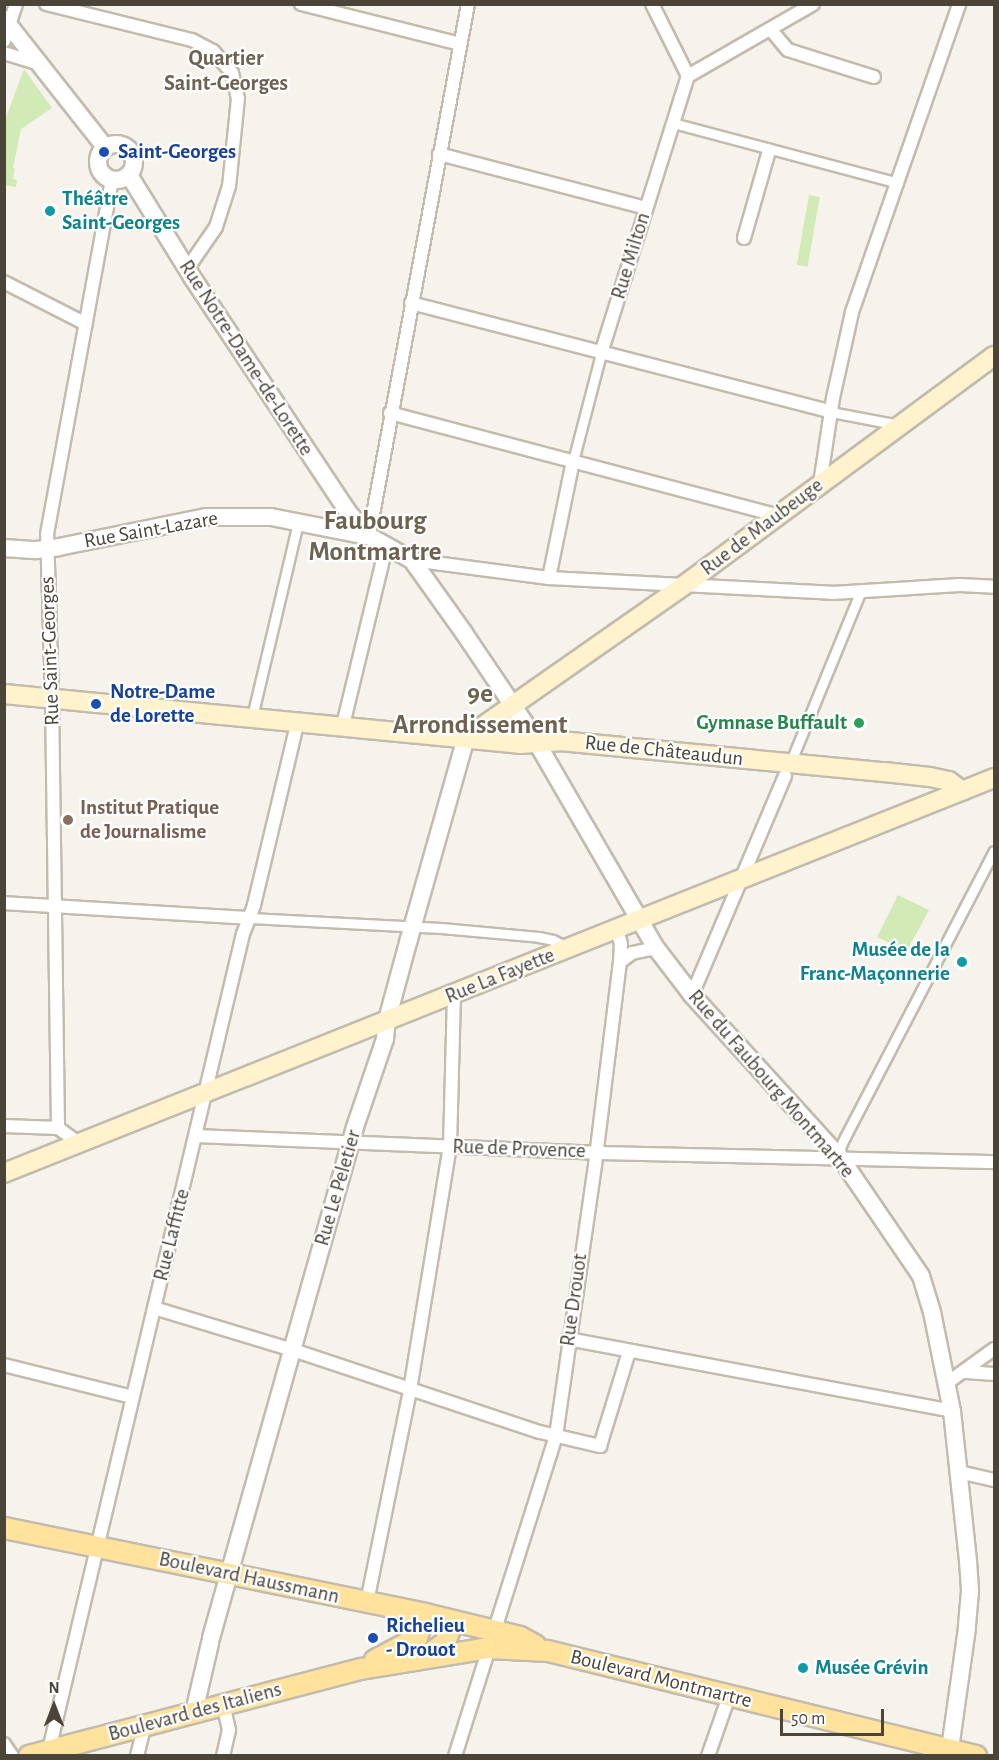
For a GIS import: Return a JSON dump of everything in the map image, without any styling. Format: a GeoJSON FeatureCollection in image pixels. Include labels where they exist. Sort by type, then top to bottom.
{"type":"FeatureCollection","features":[{"type":"Feature","properties":{"kind":"main road","name":"Rue de Maubeuge"},"geometry":{"type":"LineString","coordinates":[[466,738],[683,586],[994,356]]}},
{"type":"Feature","properties":{"kind":"main road","name":"Rue de Châteaudun"},"geometry":{"type":"LineString","coordinates":[[4,694],[521,744],[560,741],[788,770],[930,777],[949,782],[962,791]]}},
{"type":"Feature","properties":{"kind":"main road","name":"Rue La Fayette"},"geometry":{"type":"LineString","coordinates":[[4,1173],[994,778]]}},
{"type":"Feature","properties":{"kind":"main road","name":"Boulevard Haussmann"},"geometry":{"type":"LineString","coordinates":[[4,1528],[425,1614],[453,1621],[491,1639]]}},
{"type":"Feature","properties":{"kind":"main road","name":"Boulevard des Italiens"},"geometry":{"type":"LineString","coordinates":[[361,1669],[412,1642],[420,1632],[425,1614]]}},
{"type":"Feature","properties":{"kind":"main road"},"geometry":{"type":"LineString","coordinates":[[403,1662],[423,1657],[441,1648],[449,1635],[453,1621]]}},
{"type":"Feature","properties":{"kind":"main road","name":"Boulevard Montmartre"},"geometry":{"type":"LineString","coordinates":[[491,1639],[520,1637],[548,1651],[949,1752],[976,1755]]}},
{"type":"Feature","properties":{"kind":"main road","name":"Boulevard des Italiens"},"geometry":{"type":"LineString","coordinates":[[37,1754],[361,1669],[403,1662],[491,1639]]}},
{"type":"Feature","properties":{"kind":"street"},"geometry":{"type":"LineString","coordinates":[[16,4],[6,28],[105,147]]}},
{"type":"Feature","properties":{"kind":"street"},"geometry":{"type":"LineString","coordinates":[[46,4],[192,40],[213,51],[232,73],[238,98],[229,186],[216,227],[187,269]]}},
{"type":"Feature","properties":{"kind":"street"},"geometry":{"type":"LineString","coordinates":[[301,4],[460,44]]}},
{"type":"Feature","properties":{"kind":"street"},"geometry":{"type":"LineString","coordinates":[[369,536],[390,413],[468,4]]}},
{"type":"Feature","properties":{"kind":"street"},"geometry":{"type":"LineString","coordinates":[[652,4],[688,76],[813,4]]}},
{"type":"Feature","properties":{"kind":"street"},"geometry":{"type":"LineString","coordinates":[[820,484],[831,412],[852,312],[959,4]]}},
{"type":"Feature","properties":{"kind":"street"},"geometry":{"type":"LineString","coordinates":[[771,30],[788,50],[874,77]]}},
{"type":"Feature","properties":{"kind":"street"},"geometry":{"type":"LineString","coordinates":[[4,53],[36,63]]}},
{"type":"Feature","properties":{"kind":"street","name":"Rue Milton"},"geometry":{"type":"LineString","coordinates":[[549,578],[573,461],[603,350],[688,76]]}},
{"type":"Feature","properties":{"kind":"street"},"geometry":{"type":"LineString","coordinates":[[673,123],[769,151],[898,183]]}},
{"type":"Feature","properties":{"kind":"street"},"geometry":{"type":"LineString","coordinates":[[115,143],[129,148],[135,159],[133,169],[120,177],[104,175],[98,164],[99,154],[105,147],[115,143]]}},
{"type":"Feature","properties":{"kind":"street"},"geometry":{"type":"LineString","coordinates":[[744,238],[769,151]]}},
{"type":"Feature","properties":{"kind":"street"},"geometry":{"type":"LineString","coordinates":[[439,154],[646,208]]}},
{"type":"Feature","properties":{"kind":"street","name":"Rue Notre-Dame-de-Lorette"},"geometry":{"type":"LineString","coordinates":[[120,177],[187,269],[348,512],[369,536]]}},
{"type":"Feature","properties":{"kind":"street","name":"Rue Saint-Georges"},"geometry":{"type":"LineString","coordinates":[[58,1128],[52,699],[47,534],[86,324],[120,177]]}},
{"type":"Feature","properties":{"kind":"street"},"geometry":{"type":"LineString","coordinates":[[4,282],[86,324]]}},
{"type":"Feature","properties":{"kind":"street"},"geometry":{"type":"LineString","coordinates":[[411,303],[603,350],[831,412],[900,425]]}},
{"type":"Feature","properties":{"kind":"street"},"geometry":{"type":"LineString","coordinates":[[390,413],[777,515]]}},
{"type":"Feature","properties":{"kind":"street","name":"Rue Saint-Lazare"},"geometry":{"type":"LineString","coordinates":[[4,548],[47,548],[207,517],[250,516],[369,536]]}},
{"type":"Feature","properties":{"kind":"street"},"geometry":{"type":"LineString","coordinates":[[252,717],[298,523]]}},
{"type":"Feature","properties":{"kind":"street","name":"Rue du Faubourg Montmartre"},"geometry":{"type":"LineString","coordinates":[[369,536],[412,560],[520,700],[537,743],[656,948],[692,995],[842,1160],[921,1276],[952,1412],[970,1591],[949,1752]]}},
{"type":"Feature","properties":{"kind":"street"},"geometry":{"type":"LineString","coordinates":[[343,725],[386,547]]}},
{"type":"Feature","properties":{"kind":"street"},"geometry":{"type":"LineString","coordinates":[[412,560],[549,578],[683,586],[860,593],[960,585],[994,586]]}},
{"type":"Feature","properties":{"kind":"street"},"geometry":{"type":"LineString","coordinates":[[692,995],[788,770],[860,593]]}},
{"type":"Feature","properties":{"kind":"street","name":"Rue Laffitte"},"geometry":{"type":"LineString","coordinates":[[37,1754],[96,1547],[243,934],[250,918],[298,721]]}},
{"type":"Feature","properties":{"kind":"street","name":"Rue Le Peletier"},"geometry":{"type":"LineString","coordinates":[[194,1712],[229,1575],[351,1142],[384,1039],[412,926],[466,738]]}},
{"type":"Feature","properties":{"kind":"street"},"geometry":{"type":"LineString","coordinates":[[842,1160],[840,1148],[845,1137],[994,851]]}},
{"type":"Feature","properties":{"kind":"street"},"geometry":{"type":"LineString","coordinates":[[4,903],[412,926],[539,937],[554,940],[569,949]]}},
{"type":"Feature","properties":{"kind":"street","name":"Rue Drouot"},"geometry":{"type":"LineString","coordinates":[[455,1755],[556,1436],[620,962],[621,944],[617,930]]}},
{"type":"Feature","properties":{"kind":"street"},"geometry":{"type":"LineString","coordinates":[[620,962],[632,952],[656,948]]}},
{"type":"Feature","properties":{"kind":"street"},"geometry":{"type":"LineString","coordinates":[[366,1602],[410,1390],[450,1147],[454,994]]}},
{"type":"Feature","properties":{"kind":"street"},"geometry":{"type":"LineString","coordinates":[[4,1126],[58,1128],[80,1144]]}},
{"type":"Feature","properties":{"kind":"street","name":"Rue de Provence"},"geometry":{"type":"LineString","coordinates":[[196,1136],[596,1153],[994,1162]]}},
{"type":"Feature","properties":{"kind":"street"},"geometry":{"type":"LineString","coordinates":[[154,1308],[293,1350],[556,1436],[600,1446],[629,1352]]}},
{"type":"Feature","properties":{"kind":"street"},"geometry":{"type":"LineString","coordinates":[[568,1339],[952,1412]]}},
{"type":"Feature","properties":{"kind":"street"},"geometry":{"type":"LineString","coordinates":[[947,1383],[966,1372],[994,1349]]}},
{"type":"Feature","properties":{"kind":"street"},"geometry":{"type":"LineString","coordinates":[[4,1365],[132,1397]]}},
{"type":"Feature","properties":{"kind":"street"},"geometry":{"type":"LineString","coordinates":[[966,1372],[994,1374]]}},
{"type":"Feature","properties":{"kind":"street"},"geometry":{"type":"LineString","coordinates":[[959,1472],[994,1479]]}},
{"type":"Feature","properties":{"kind":"street"},"geometry":{"type":"LineString","coordinates":[[708,1755],[729,1696]]}},
{"type":"Feature","properties":{"kind":"street"},"geometry":{"type":"LineString","coordinates":[[223,1705],[229,1730],[223,1755]]}},
{"type":"Feature","properties":{"kind":"street"},"geometry":{"type":"LineString","coordinates":[[137,1755],[145,1725]]}},
{"type":"Feature","properties":{"kind":"street"},"geometry":{"type":"LineString","coordinates":[[4,1744],[12,1755]]}},
{"type":"Feature","properties":{"kind":"green space"},"geometry":{"type":"Polygon","coordinates":[[[24,69],[52,108],[21,129],[13,168],[15,169],[13,179],[17,180],[16,187],[4,185],[5,120],[24,69]]]}},
{"type":"Feature","properties":{"kind":"green space"},"geometry":{"type":"Polygon","coordinates":[[[809,195],[820,197],[808,267],[797,265],[809,195]]]}},
{"type":"Feature","properties":{"kind":"green space"},"geometry":{"type":"Polygon","coordinates":[[[898,895],[929,910],[908,949],[901,949],[877,937],[898,895]]]}},
{"type":"Feature","properties":{"kind":"place","name":"Saint-Georges"},"geometry":{"type":"Point","coordinates":[104,152]}},
{"type":"Feature","properties":{"kind":"place","name":"Théâtre Saint-Georges"},"geometry":{"type":"Point","coordinates":[50,211]}},
{"type":"Feature","properties":{"kind":"place","name":"Notre-Dame de Lorette"},"geometry":{"type":"Point","coordinates":[96,704]}},
{"type":"Feature","properties":{"kind":"place","name":"Gymnase Buffault"},"geometry":{"type":"Point","coordinates":[859,723]}},
{"type":"Feature","properties":{"kind":"place","name":"Institut Pratique de Journalisme"},"geometry":{"type":"Point","coordinates":[68,820]}},
{"type":"Feature","properties":{"kind":"place","name":"Musée de la Franc-Maçonnerie"},"geometry":{"type":"Point","coordinates":[962,962]}},
{"type":"Feature","properties":{"kind":"place","name":"Richelieu - Drouot"},"geometry":{"type":"Point","coordinates":[373,1638]}},
{"type":"Feature","properties":{"kind":"place","name":"Musée Grévin"},"geometry":{"type":"Point","coordinates":[803,1668]}},
{"type":"Feature","properties":{"kind":"district","name":"Quartier Saint-Georges"},"geometry":{"type":"Point","coordinates":[226,70]}},
{"type":"Feature","properties":{"kind":"district","name":"Faubourg Montmartre"},"geometry":{"type":"Point","coordinates":[375,536]}},
{"type":"Feature","properties":{"kind":"district","name":"9e Arrondissement"},"geometry":{"type":"Point","coordinates":[480,708]}}]}
